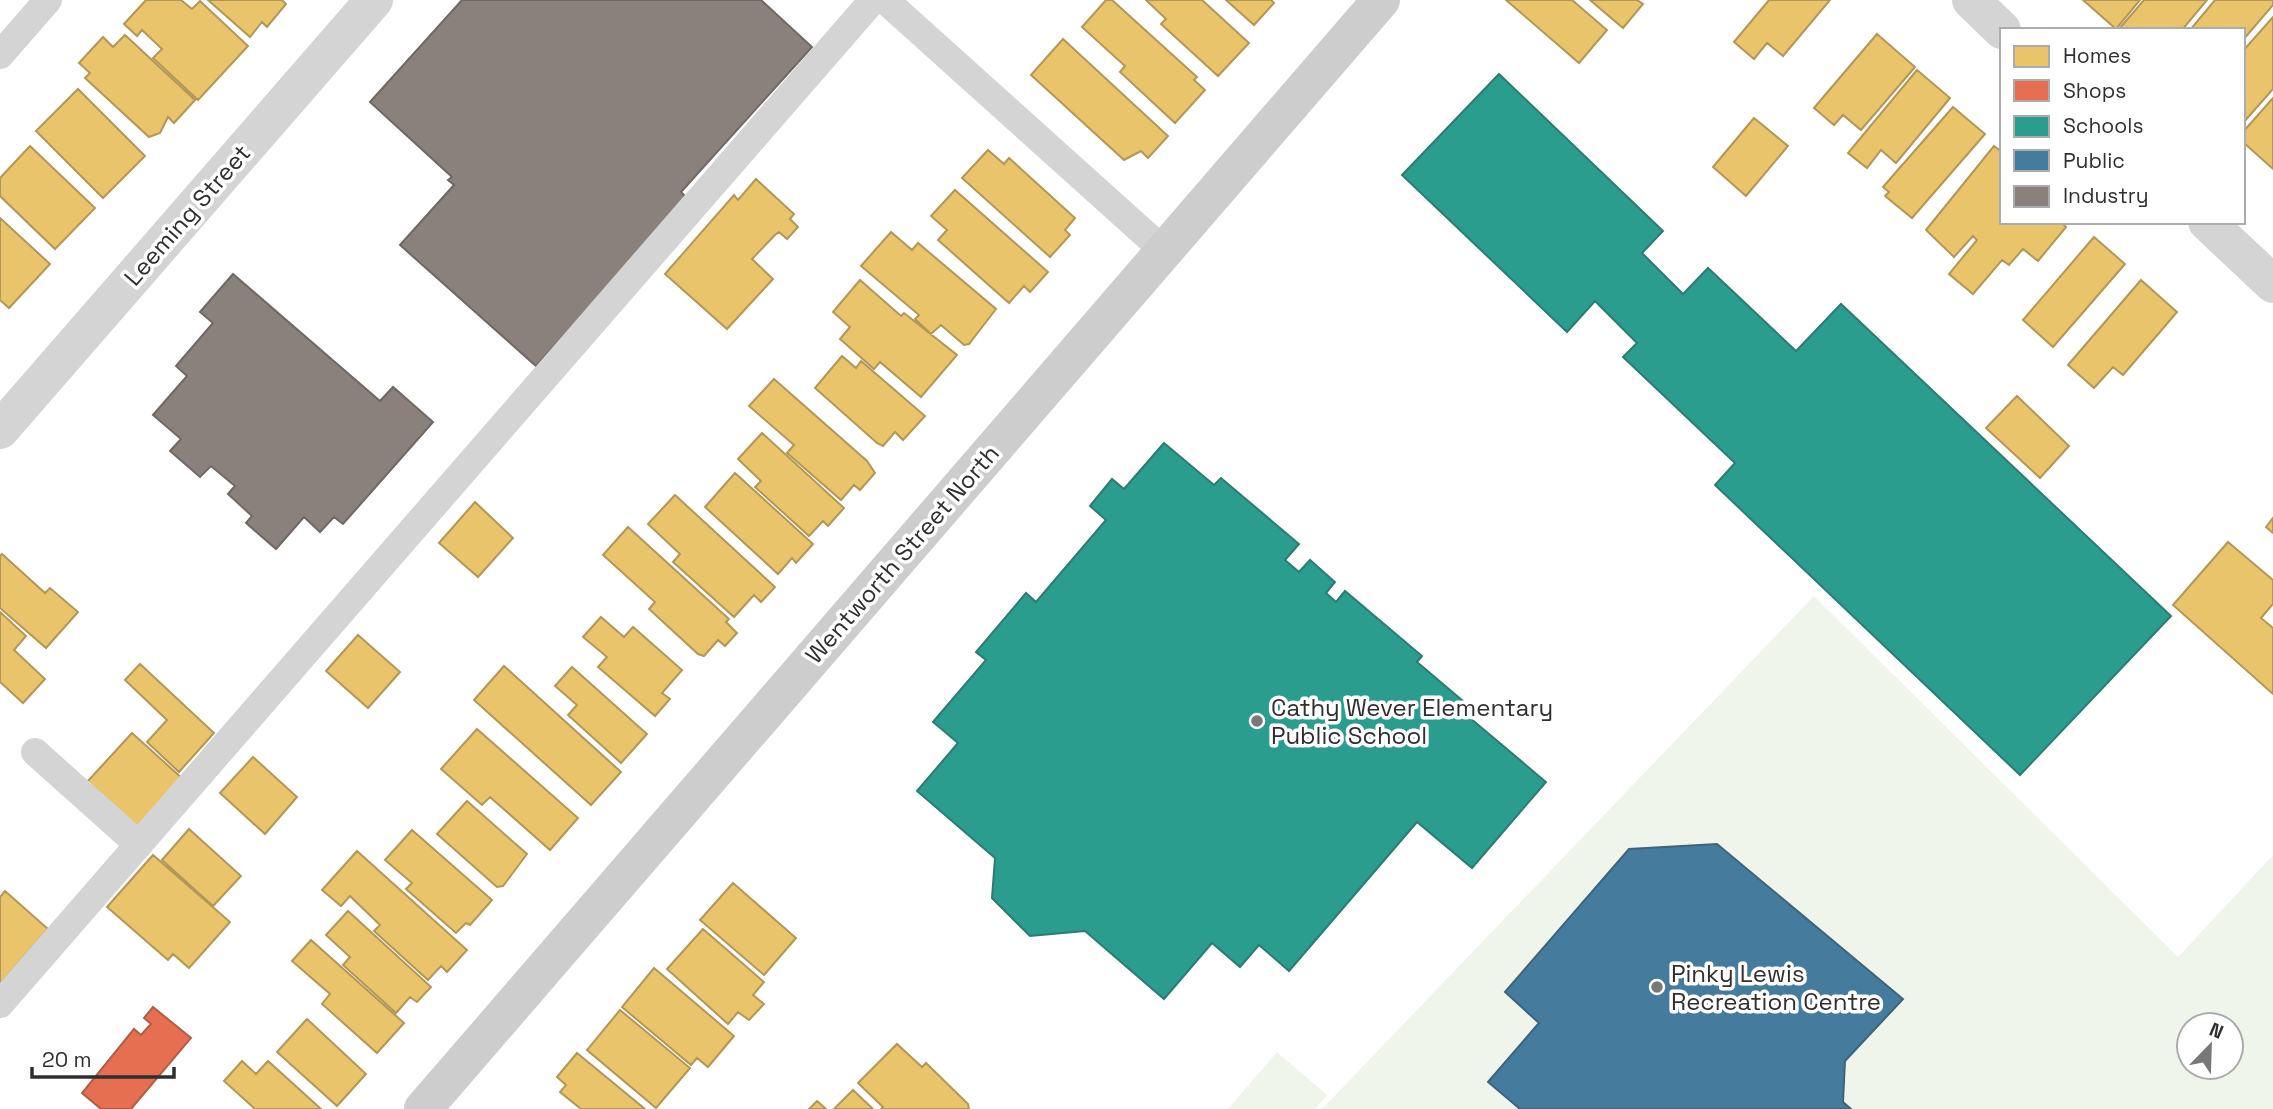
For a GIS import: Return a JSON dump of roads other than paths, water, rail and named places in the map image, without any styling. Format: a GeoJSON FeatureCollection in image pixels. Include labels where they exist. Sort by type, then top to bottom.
{"type":"FeatureCollection","features":[{"type":"Feature","properties":{"kind":"main road","name":"Wentworth Street North"},"geometry":{"type":"LineString","coordinates":[[424,1109],[1381,0]]}},
{"type":"Feature","properties":{"kind":"street","name":"Leeming Street"},"geometry":{"type":"LineString","coordinates":[[0,430],[374,0]]}},
{"type":"Feature","properties":{"kind":"street"},"geometry":{"type":"LineString","coordinates":[[1971,0],[2001,28]]}},
{"type":"Feature","properties":{"kind":"street"},"geometry":{"type":"LineString","coordinates":[[2209,224],[2273,284]]}},
{"type":"Feature","properties":{"kind":"lane"},"geometry":{"type":"LineString","coordinates":[[0,55],[48,0]]}},
{"type":"Feature","properties":{"kind":"lane"},"geometry":{"type":"LineString","coordinates":[[0,1004],[873,0]]}},
{"type":"Feature","properties":{"kind":"lane"},"geometry":{"type":"LineString","coordinates":[[884,0],[1164,251]]}},
{"type":"Feature","properties":{"kind":"lane"},"geometry":{"type":"LineString","coordinates":[[35,752],[139,845]]}},
{"type":"Feature","properties":{"kind":"place","name":"Cathy Wever Elementary Public School"},"geometry":{"type":"Point","coordinates":[1257,721]}},
{"type":"Feature","properties":{"kind":"place","name":"Pinky Lewis Recreation Centre"},"geometry":{"type":"Point","coordinates":[1657,987]}}]}
